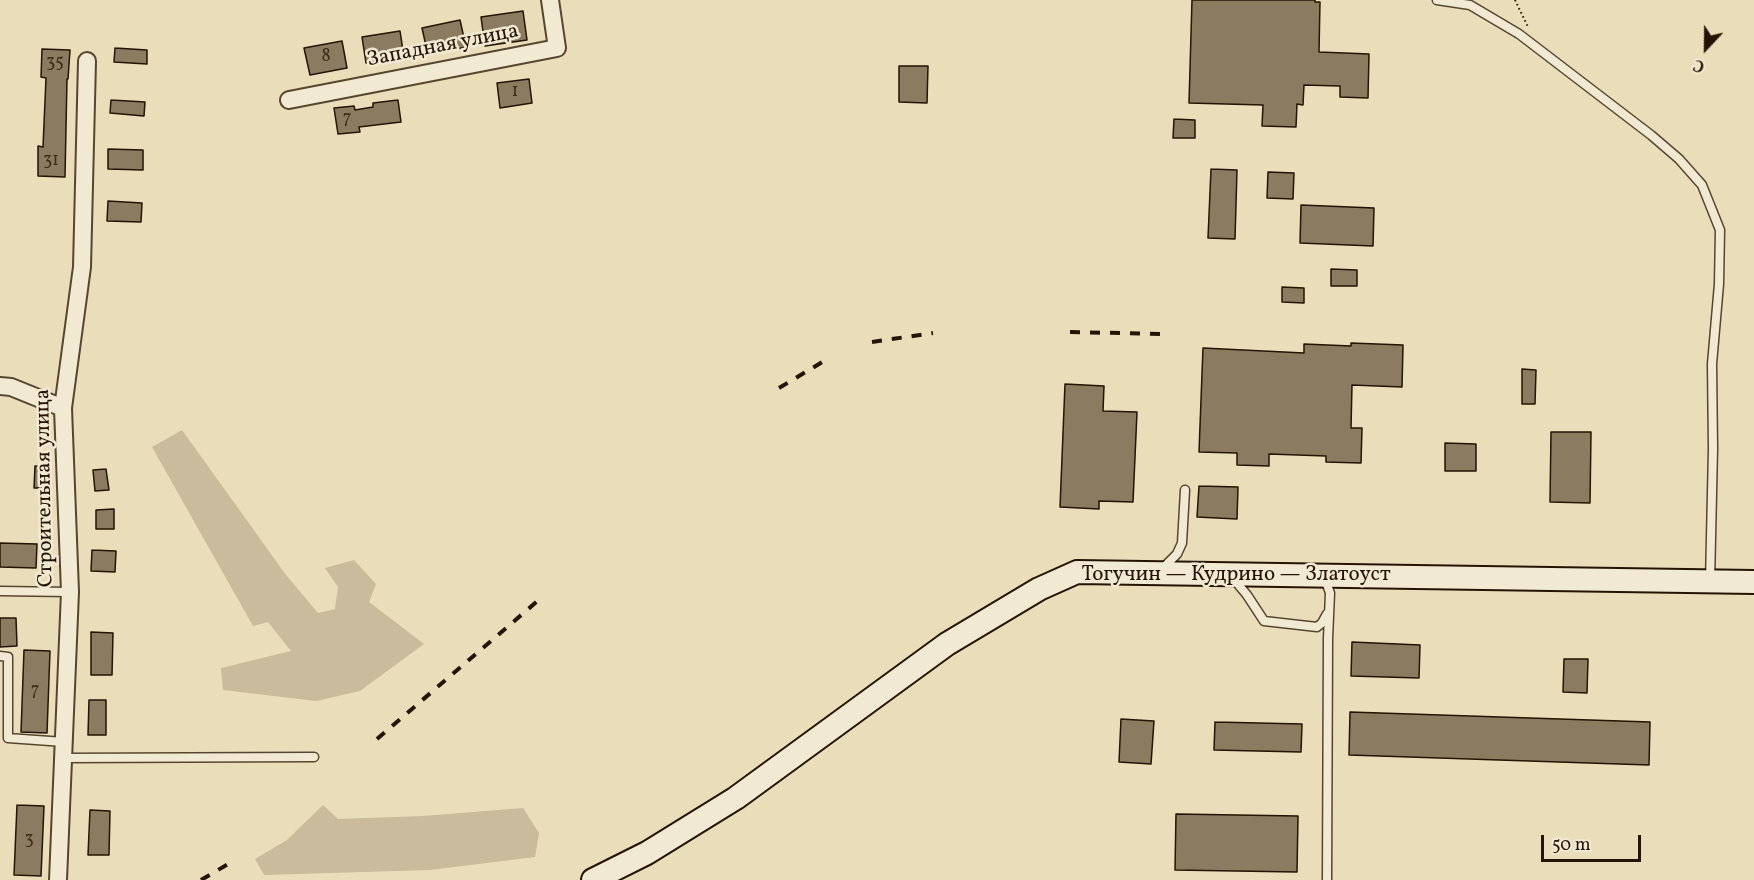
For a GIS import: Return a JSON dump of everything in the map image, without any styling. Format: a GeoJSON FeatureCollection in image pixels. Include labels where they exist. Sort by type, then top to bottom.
{"type":"FeatureCollection","features":[{"type":"Feature","properties":{"kind":"street","name":"Западная улица"},"geometry":{"type":"LineString","coordinates":[[289,100],[557,48],[550,0]]}},
{"type":"Feature","properties":{"kind":"street","name":"Строительная улица"},"geometry":{"type":"LineString","coordinates":[[58,880],[70,592],[63,408],[82,267],[87,61]]}},
{"type":"Feature","properties":{"kind":"street"},"geometry":{"type":"LineString","coordinates":[[4,384],[63,408]]}},
{"type":"Feature","properties":{"kind":"street","name":"Тогучин — Кудрино — Златоуст"},"geometry":{"type":"LineString","coordinates":[[593,880],[647,853],[736,798],[947,644],[1039,589],[1077,572],[1754,582]]}},
{"type":"Feature","properties":{"kind":"lane"},"geometry":{"type":"LineString","coordinates":[[1437,0],[1470,5],[1519,34],[1651,135],[1679,159],[1702,185],[1720,230],[1719,284],[1712,364],[1710,582]]}},
{"type":"Feature","properties":{"kind":"lane"},"geometry":{"type":"LineString","coordinates":[[1155,573],[1177,554],[1182,543],[1185,490]]}},
{"type":"Feature","properties":{"kind":"lane"},"geometry":{"type":"LineString","coordinates":[[1230,574],[1264,621],[1317,627],[1322,623],[1329,609]]}},
{"type":"Feature","properties":{"kind":"lane"},"geometry":{"type":"LineString","coordinates":[[1324,576],[1330,593],[1327,880]]}},
{"type":"Feature","properties":{"kind":"lane"},"geometry":{"type":"LineString","coordinates":[[0,591],[70,592]]}},
{"type":"Feature","properties":{"kind":"lane"},"geometry":{"type":"LineString","coordinates":[[0,656],[8,657],[4,699],[8,738],[63,750],[315,757]]}},
{"type":"Feature","properties":{"kind":"path"},"geometry":{"type":"LineString","coordinates":[[1515,0],[1539,49]]}},
{"type":"Feature","properties":{"kind":"shaded area"},"geometry":{"type":"Polygon","coordinates":[[[182,430],[286,575],[318,613],[335,609],[338,587],[325,568],[354,560],[376,584],[369,602],[424,644],[360,691],[316,701],[223,690],[221,668],[291,651],[268,622],[253,626],[152,447],[182,430]]]}},
{"type":"Feature","properties":{"kind":"shaded area"},"geometry":{"type":"Polygon","coordinates":[[[323,805],[338,819],[423,816],[523,808],[539,833],[535,857],[430,870],[264,875],[255,859],[287,840],[323,805]]]}},
{"type":"Feature","properties":{"kind":"building"},"geometry":{"type":"Polygon","coordinates":[[[1192,0],[1315,0],[1315,2],[1320,2],[1319,52],[1369,54],[1368,98],[1340,97],[1340,86],[1304,85],[1303,105],[1297,104],[1296,127],[1262,126],[1263,105],[1189,103],[1192,0]]]}},
{"type":"Feature","properties":{"kind":"building"},"geometry":{"type":"Polygon","coordinates":[[[523,11],[527,40],[485,46],[481,17],[523,11]]]}},
{"type":"Feature","properties":{"kind":"building"},"geometry":{"type":"Polygon","coordinates":[[[460,20],[466,47],[428,55],[422,28],[460,20]]]}},
{"type":"Feature","properties":{"kind":"building"},"geometry":{"type":"Polygon","coordinates":[[[400,31],[404,57],[366,63],[362,37],[400,31]]]}},
{"type":"Feature","properties":{"kind":"building"},"geometry":{"type":"Polygon","coordinates":[[[342,41],[347,68],[310,75],[304,48],[342,41]]]}},
{"type":"Feature","properties":{"kind":"building"},"geometry":{"type":"Polygon","coordinates":[[[115,48],[147,50],[147,64],[114,62],[115,48]]]}},
{"type":"Feature","properties":{"kind":"building"},"geometry":{"type":"Polygon","coordinates":[[[42,49],[70,50],[67,79],[65,177],[38,176],[38,146],[43,147],[46,78],[41,77],[42,49]]]}},
{"type":"Feature","properties":{"kind":"building"},"geometry":{"type":"Polygon","coordinates":[[[899,66],[928,66],[927,103],[899,102],[899,66]]]}},
{"type":"Feature","properties":{"kind":"building"},"geometry":{"type":"Polygon","coordinates":[[[529,79],[532,103],[500,108],[497,83],[529,79]]]}},
{"type":"Feature","properties":{"kind":"building"},"geometry":{"type":"Polygon","coordinates":[[[111,100],[145,102],[144,116],[110,113],[111,100]]]}},
{"type":"Feature","properties":{"kind":"building"},"geometry":{"type":"Polygon","coordinates":[[[398,100],[401,122],[359,127],[360,132],[338,134],[334,108],[354,106],[355,110],[373,107],[373,103],[398,100]]]}},
{"type":"Feature","properties":{"kind":"building"},"geometry":{"type":"Polygon","coordinates":[[[1174,119],[1195,120],[1195,138],[1173,138],[1174,119]]]}},
{"type":"Feature","properties":{"kind":"building"},"geometry":{"type":"Polygon","coordinates":[[[108,149],[143,150],[143,170],[108,169],[108,149]]]}},
{"type":"Feature","properties":{"kind":"building"},"geometry":{"type":"Polygon","coordinates":[[[1211,169],[1237,170],[1235,239],[1208,238],[1211,169]]]}},
{"type":"Feature","properties":{"kind":"building"},"geometry":{"type":"Polygon","coordinates":[[[1268,172],[1294,173],[1293,199],[1267,198],[1268,172]]]}},
{"type":"Feature","properties":{"kind":"building"},"geometry":{"type":"Polygon","coordinates":[[[108,201],[142,203],[141,222],[107,221],[108,201]]]}},
{"type":"Feature","properties":{"kind":"building"},"geometry":{"type":"Polygon","coordinates":[[[1301,205],[1374,208],[1373,246],[1300,243],[1301,205]]]}},
{"type":"Feature","properties":{"kind":"building"},"geometry":{"type":"Polygon","coordinates":[[[1331,269],[1357,270],[1357,286],[1331,286],[1331,269]]]}},
{"type":"Feature","properties":{"kind":"building"},"geometry":{"type":"Polygon","coordinates":[[[1282,287],[1304,288],[1304,303],[1282,302],[1282,287]]]}},
{"type":"Feature","properties":{"kind":"building"},"geometry":{"type":"Polygon","coordinates":[[[1351,343],[1403,345],[1402,387],[1352,385],[1351,428],[1362,428],[1361,463],[1326,462],[1326,456],[1269,454],[1269,466],[1237,465],[1237,453],[1199,452],[1203,348],[1304,353],[1304,344],[1351,346],[1351,343]]]}},
{"type":"Feature","properties":{"kind":"building"},"geometry":{"type":"Polygon","coordinates":[[[1522,369],[1536,370],[1535,404],[1522,404],[1522,369]]]}},
{"type":"Feature","properties":{"kind":"building"},"geometry":{"type":"Polygon","coordinates":[[[1065,384],[1104,386],[1103,411],[1137,412],[1133,502],[1099,501],[1099,509],[1060,507],[1065,384]]]}},
{"type":"Feature","properties":{"kind":"building"},"geometry":{"type":"Polygon","coordinates":[[[1551,432],[1591,432],[1590,503],[1550,502],[1551,432]]]}},
{"type":"Feature","properties":{"kind":"building"},"geometry":{"type":"Polygon","coordinates":[[[1445,443],[1476,444],[1476,471],[1445,471],[1445,443]]]}},
{"type":"Feature","properties":{"kind":"building"},"geometry":{"type":"Polygon","coordinates":[[[35,466],[49,467],[48,488],[34,488],[35,466]]]}},
{"type":"Feature","properties":{"kind":"building"},"geometry":{"type":"Polygon","coordinates":[[[106,469],[109,490],[95,491],[93,470],[106,469]]]}},
{"type":"Feature","properties":{"kind":"building"},"geometry":{"type":"Polygon","coordinates":[[[1199,486],[1238,487],[1237,519],[1197,517],[1199,486]]]}},
{"type":"Feature","properties":{"kind":"building"},"geometry":{"type":"Polygon","coordinates":[[[114,509],[114,529],[96,529],[96,510],[114,509]]]}},
{"type":"Feature","properties":{"kind":"building"},"geometry":{"type":"Polygon","coordinates":[[[0,543],[37,544],[36,568],[0,567],[0,543]]]}},
{"type":"Feature","properties":{"kind":"building"},"geometry":{"type":"Polygon","coordinates":[[[92,550],[116,551],[115,572],[91,571],[92,550]]]}},
{"type":"Feature","properties":{"kind":"building"},"geometry":{"type":"Polygon","coordinates":[[[0,618],[16,618],[17,646],[0,647],[0,618]]]}},
{"type":"Feature","properties":{"kind":"building"},"geometry":{"type":"Polygon","coordinates":[[[91,632],[113,633],[112,675],[91,675],[91,632]]]}},
{"type":"Feature","properties":{"kind":"building"},"geometry":{"type":"Polygon","coordinates":[[[1352,642],[1420,645],[1419,678],[1351,676],[1352,642]]]}},
{"type":"Feature","properties":{"kind":"building"},"geometry":{"type":"Polygon","coordinates":[[[24,650],[50,651],[47,733],[21,732],[24,650]]]}},
{"type":"Feature","properties":{"kind":"building"},"geometry":{"type":"Polygon","coordinates":[[[1564,659],[1588,659],[1587,693],[1563,692],[1564,659]]]}},
{"type":"Feature","properties":{"kind":"building"},"geometry":{"type":"Polygon","coordinates":[[[89,700],[106,700],[106,735],[88,735],[89,700]]]}},
{"type":"Feature","properties":{"kind":"building"},"geometry":{"type":"Polygon","coordinates":[[[1350,712],[1650,722],[1649,765],[1349,755],[1350,712]]]}},
{"type":"Feature","properties":{"kind":"building"},"geometry":{"type":"Polygon","coordinates":[[[1121,719],[1154,721],[1151,764],[1119,762],[1121,719]]]}},
{"type":"Feature","properties":{"kind":"building"},"geometry":{"type":"Polygon","coordinates":[[[1215,722],[1302,724],[1301,752],[1214,750],[1215,722]]]}},
{"type":"Feature","properties":{"kind":"building"},"geometry":{"type":"Polygon","coordinates":[[[17,805],[44,806],[41,876],[14,875],[17,805]]]}},
{"type":"Feature","properties":{"kind":"building"},"geometry":{"type":"Polygon","coordinates":[[[90,810],[110,811],[109,855],[88,855],[90,810]]]}},
{"type":"Feature","properties":{"kind":"building"},"geometry":{"type":"Polygon","coordinates":[[[1176,814],[1298,816],[1297,872],[1175,870],[1176,814]]]}},
{"type":"Feature","properties":{"kind":"railway"},"geometry":{"type":"LineString","coordinates":[[1070,332],[1163,334]]}},
{"type":"Feature","properties":{"kind":"railway"},"geometry":{"type":"LineString","coordinates":[[872,342],[933,333]]}},
{"type":"Feature","properties":{"kind":"railway"},"geometry":{"type":"LineString","coordinates":[[779,388],[829,358]]}},
{"type":"Feature","properties":{"kind":"railway"},"geometry":{"type":"LineString","coordinates":[[377,739],[541,598]]}},
{"type":"Feature","properties":{"kind":"railway"},"geometry":{"type":"LineString","coordinates":[[201,880],[230,863]]}}]}
